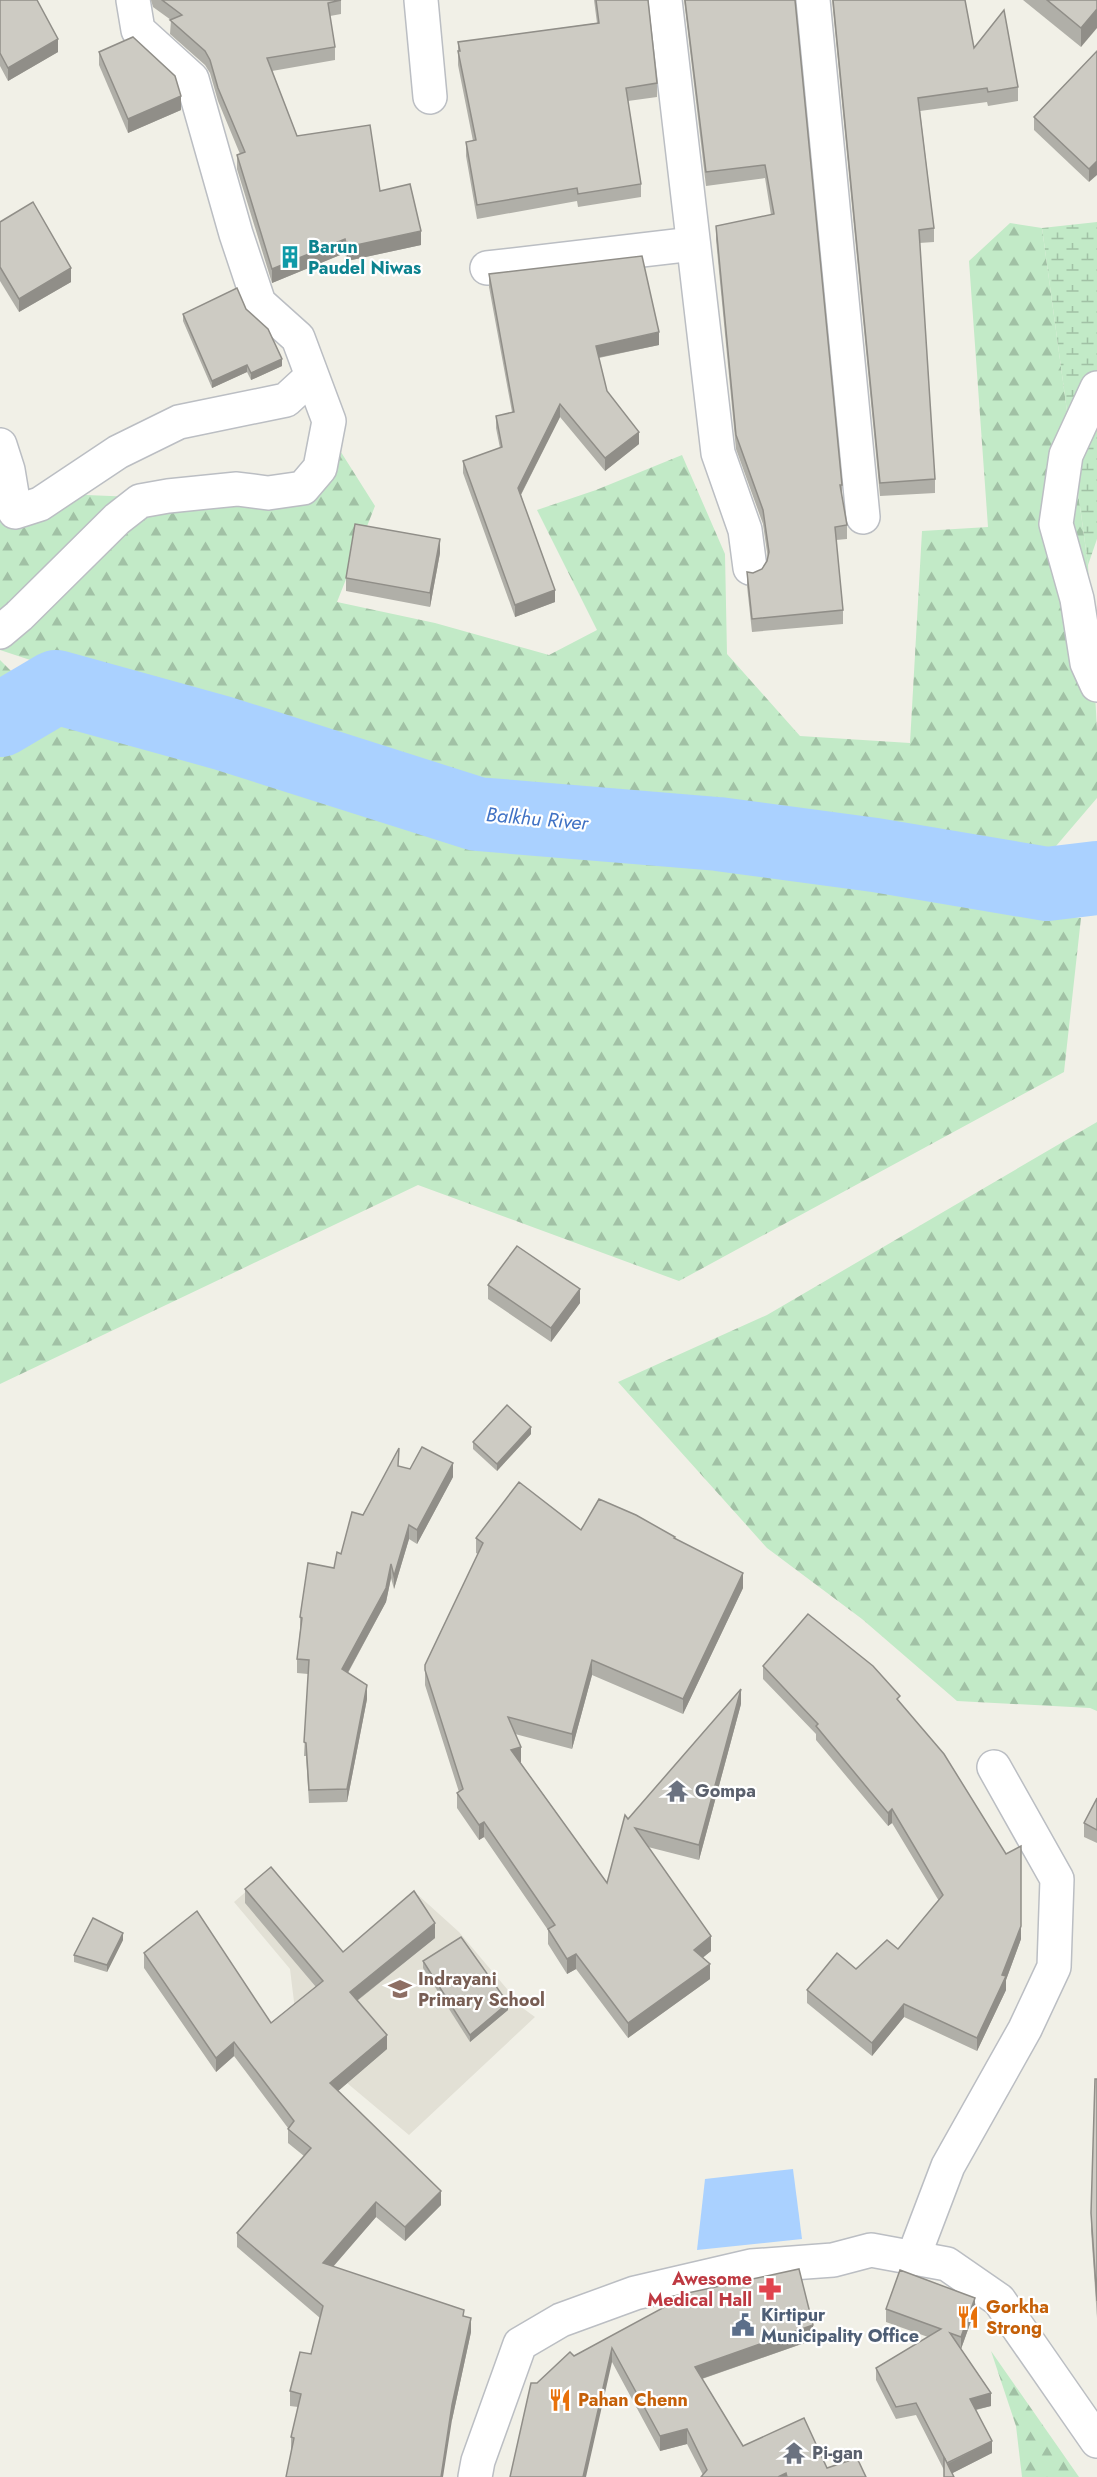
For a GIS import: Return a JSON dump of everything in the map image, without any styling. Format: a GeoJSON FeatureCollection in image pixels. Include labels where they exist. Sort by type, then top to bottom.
{"type":"FeatureCollection","features":[{"type":"Feature","properties":{"kind":"street"},"geometry":{"type":"LineString","coordinates":[[0,632],[117,519],[140,501],[237,489],[268,493],[303,488],[320,468],[329,421],[298,338],[259,303],[236,234],[192,79],[138,30],[133,0]]}},
{"type":"Feature","properties":{"kind":"street"},"geometry":{"type":"LineString","coordinates":[[422,0],[430,97]]}},
{"type":"Feature","properties":{"kind":"street"},"geometry":{"type":"LineString","coordinates":[[665,0],[718,453],[745,530],[750,568]]}},
{"type":"Feature","properties":{"kind":"street"},"geometry":{"type":"LineString","coordinates":[[813,0],[863,517]]}},
{"type":"Feature","properties":{"kind":"street"},"geometry":{"type":"LineString","coordinates":[[487,268],[693,244]]}},
{"type":"Feature","properties":{"kind":"street"},"geometry":{"type":"LineString","coordinates":[[0,445],[8,470],[15,512],[40,504],[118,452],[179,422],[286,400],[311,377]]}},
{"type":"Feature","properties":{"kind":"street"},"geometry":{"type":"LineString","coordinates":[[1097,388],[1066,455],[1056,524],[1077,599],[1087,663],[1097,685]]}},
{"type":"Feature","properties":{"kind":"street"},"geometry":{"type":"LineString","coordinates":[[913,2258],[948,2166],[1025,2029],[1054,1968],[1057,1879],[994,1767]]}},
{"type":"Feature","properties":{"kind":"street"},"geometry":{"type":"LineString","coordinates":[[475,2477],[478,2461],[520,2344],[561,2320],[634,2293],[751,2266],[833,2260],[871,2250],[947,2264],[999,2300],[1097,2441]]}},
{"type":"Feature","properties":{"kind":"shaded area","name":"Indrayani Primary School"},"geometry":{"type":"Polygon","coordinates":[[[270,1871],[343,1952],[403,1901],[418,1895],[459,1932],[524,2009],[535,2017],[409,2135],[347,2083],[295,2010],[290,1969],[234,1902],[270,1871]]]}},
{"type":"Feature","properties":{"kind":"green space"},"geometry":{"type":"Polygon","coordinates":[[[1097,222],[1097,539],[1088,565],[1042,228],[1097,222]]]}},
{"type":"Feature","properties":{"kind":"green space"},"geometry":{"type":"Polygon","coordinates":[[[1010,223],[1042,228],[1088,565],[1097,730],[1097,798],[1033,873],[791,835],[465,804],[0,650],[0,484],[62,494],[307,504],[339,449],[375,506],[337,602],[435,623],[549,655],[597,630],[537,510],[596,490],[682,455],[725,554],[727,654],[800,736],[910,743],[922,531],[988,527],[969,261],[1010,223]]]}},
{"type":"Feature","properties":{"kind":"green space"},"geometry":{"type":"Polygon","coordinates":[[[0,660],[53,713],[499,841],[1081,918],[1064,1072],[679,1281],[418,1185],[0,1384],[0,660]]]}},
{"type":"Feature","properties":{"kind":"green space"},"geometry":{"type":"Polygon","coordinates":[[[1097,1122],[1097,1711],[1090,1708],[957,1701],[862,1619],[767,1548],[618,1382],[767,1315],[1097,1122]]]}},
{"type":"Feature","properties":{"kind":"green space"},"geometry":{"type":"Polygon","coordinates":[[[991,2351],[1079,2477],[1022,2477],[1016,2426],[991,2351]]]}},
{"type":"Feature","properties":{"kind":"water"},"geometry":{"type":"Polygon","coordinates":[[[793,2169],[802,2239],[697,2250],[705,2179],[793,2169]]]}},
{"type":"Feature","properties":{"kind":"building"},"geometry":{"type":"Polygon","coordinates":[[[0,0],[37,0],[58,39],[8,68],[0,53],[0,0]]]}},
{"type":"Feature","properties":{"kind":"building"},"geometry":{"type":"Polygon","coordinates":[[[162,0],[341,0],[328,3],[335,47],[267,58],[297,136],[370,125],[380,191],[410,184],[421,231],[347,247],[345,239],[272,269],[237,155],[245,152],[218,88],[210,60],[205,51],[170,20],[182,15],[162,0]]]}},
{"type":"Feature","properties":{"kind":"building"},"geometry":{"type":"Polygon","coordinates":[[[596,0],[648,0],[657,83],[626,88],[641,184],[578,194],[577,188],[477,205],[466,142],[476,140],[458,42],[599,23],[596,0]]]}},
{"type":"Feature","properties":{"kind":"building"},"geometry":{"type":"Polygon","coordinates":[[[685,0],[795,0],[842,485],[840,485],[847,525],[835,527],[843,610],[752,619],[747,572],[753,573],[762,569],[769,552],[763,510],[736,435],[716,226],[774,214],[765,165],[706,172],[685,0]]]}},
{"type":"Feature","properties":{"kind":"building"},"geometry":{"type":"Polygon","coordinates":[[[833,0],[965,0],[974,48],[1004,10],[1018,87],[988,92],[987,88],[918,98],[934,228],[919,230],[935,479],[880,483],[833,0]]]}},
{"type":"Feature","properties":{"kind":"building"},"geometry":{"type":"Polygon","coordinates":[[[1047,0],[1097,0],[1097,9],[1081,28],[1047,0]]]}},
{"type":"Feature","properties":{"kind":"building"},"geometry":{"type":"Polygon","coordinates":[[[133,37],[175,76],[181,96],[128,119],[99,52],[133,37]]]}},
{"type":"Feature","properties":{"kind":"building"},"geometry":{"type":"Polygon","coordinates":[[[1097,51],[1097,161],[1089,169],[1034,117],[1097,51]]]}},
{"type":"Feature","properties":{"kind":"building"},"geometry":{"type":"Polygon","coordinates":[[[33,202],[71,268],[19,299],[0,267],[0,222],[33,202]]]}},
{"type":"Feature","properties":{"kind":"building"},"geometry":{"type":"Polygon","coordinates":[[[642,256],[659,332],[596,346],[607,391],[639,432],[605,458],[560,404],[518,488],[555,590],[515,605],[463,461],[502,447],[496,416],[514,412],[489,274],[642,256]]]}},
{"type":"Feature","properties":{"kind":"building"},"geometry":{"type":"Polygon","coordinates":[[[237,288],[246,309],[268,329],[282,359],[251,373],[247,365],[212,381],[183,314],[237,288]]]}},
{"type":"Feature","properties":{"kind":"building"},"geometry":{"type":"Polygon","coordinates":[[[355,524],[440,539],[430,593],[346,578],[355,524]]]}},
{"type":"Feature","properties":{"kind":"building"},"geometry":{"type":"Polygon","coordinates":[[[517,1246],[580,1289],[551,1328],[488,1285],[517,1246]]]}},
{"type":"Feature","properties":{"kind":"building"},"geometry":{"type":"Polygon","coordinates":[[[507,1405],[531,1427],[497,1464],[473,1442],[507,1405]]]}},
{"type":"Feature","properties":{"kind":"building"},"geometry":{"type":"Polygon","coordinates":[[[422,1447],[453,1463],[417,1530],[409,1525],[394,1576],[391,1564],[386,1588],[342,1669],[367,1685],[347,1789],[309,1790],[306,1743],[304,1742],[309,1660],[297,1659],[302,1618],[300,1617],[308,1563],[334,1568],[337,1552],[341,1554],[352,1512],[363,1515],[399,1448],[398,1466],[410,1469],[422,1447]]]}},
{"type":"Feature","properties":{"kind":"building"},"geometry":{"type":"Polygon","coordinates":[[[519,1482],[581,1530],[599,1499],[636,1515],[674,1538],[743,1573],[683,1699],[592,1660],[572,1734],[508,1717],[521,1747],[511,1750],[607,1883],[625,1815],[628,1819],[741,1689],[699,1845],[635,1828],[711,1936],[694,1950],[710,1964],[628,2023],[576,1954],[567,1959],[548,1929],[555,1925],[484,1822],[479,1825],[457,1793],[463,1789],[425,1670],[425,1665],[483,1543],[476,1538],[519,1482]]]}},
{"type":"Feature","properties":{"kind":"building"},"geometry":{"type":"Polygon","coordinates":[[[808,1614],[873,1666],[900,1696],[897,1699],[944,1754],[1006,1854],[1021,1846],[1021,1926],[1002,1975],[1006,1976],[977,2038],[904,2004],[872,2043],[807,1990],[837,1953],[856,1969],[887,1940],[898,1949],[943,1895],[892,1809],[888,1813],[816,1726],[818,1724],[763,1666],[808,1614]]]}},
{"type":"Feature","properties":{"kind":"building"},"geometry":{"type":"Polygon","coordinates":[[[1097,1798],[1097,1830],[1084,1823],[1097,1798]]]}},
{"type":"Feature","properties":{"kind":"building"},"geometry":{"type":"Polygon","coordinates":[[[271,1867],[343,1952],[414,1891],[435,1923],[350,1992],[387,2035],[330,2083],[441,2191],[405,2227],[376,2202],[323,2263],[464,2310],[463,2316],[471,2318],[452,2405],[441,2477],[286,2477],[294,2438],[291,2437],[301,2394],[290,2391],[300,2352],[311,2354],[323,2306],[237,2233],[311,2148],[288,2129],[294,2121],[234,2042],[216,2058],[144,1953],[197,1911],[271,2023],[323,1981],[245,1889],[271,1867]]]}},
{"type":"Feature","properties":{"kind":"building"},"geometry":{"type":"Polygon","coordinates":[[[93,1918],[123,1933],[107,1965],[74,1955],[93,1918]]]}},
{"type":"Feature","properties":{"kind":"building"},"geometry":{"type":"Polygon","coordinates":[[[461,1937],[508,2003],[470,2035],[423,1961],[461,1937]]]}},
{"type":"Feature","properties":{"kind":"building"},"geometry":{"type":"Polygon","coordinates":[[[1095,2079],[1097,2079],[1097,2301],[1091,2213],[1095,2079]]]}},
{"type":"Feature","properties":{"kind":"building"},"geometry":{"type":"Polygon","coordinates":[[[799,2269],[813,2325],[695,2367],[743,2446],[804,2418],[827,2468],[857,2458],[866,2477],[787,2477],[786,2473],[778,2477],[701,2477],[707,2470],[687,2429],[660,2436],[612,2348],[583,2477],[510,2477],[531,2383],[537,2383],[570,2352],[574,2356],[672,2303],[669,2297],[799,2269]]]}},
{"type":"Feature","properties":{"kind":"building"},"geometry":{"type":"Polygon","coordinates":[[[900,2270],[975,2298],[961,2337],[950,2333],[991,2393],[970,2399],[992,2441],[947,2463],[916,2403],[896,2407],[876,2368],[941,2329],[886,2309],[900,2270]]]}},
{"type":"Feature","properties":{"kind":"building"},"geometry":{"type":"Polygon","coordinates":[[[944,2457],[954,2477],[944,2477],[944,2457]]]}},
{"type":"Feature","properties":{"kind":"waterway","name":"Balkhu River"},"geometry":{"type":"LineString","coordinates":[[0,720],[56,687],[222,733],[477,814],[718,834],[875,855],[1047,884],[1097,878]]}},
{"type":"Feature","properties":{"kind":"place","name":"Barun Paudel Niwas"},"geometry":{"type":"Point","coordinates":[290,257]}},
{"type":"Feature","properties":{"kind":"place","name":"Gompa"},"geometry":{"type":"Point","coordinates":[677,1791]}},
{"type":"Feature","properties":{"kind":"place","name":"Indrayani Primary School"},"geometry":{"type":"Point","coordinates":[400,1989]}},
{"type":"Feature","properties":{"kind":"place","name":"Awesome Medical Hall"},"geometry":{"type":"Point","coordinates":[770,2289]}},
{"type":"Feature","properties":{"kind":"place","name":"Gorkha Strong"},"geometry":{"type":"Point","coordinates":[968,2317]}},
{"type":"Feature","properties":{"kind":"place","name":"Kirtipur Municipality Office"},"geometry":{"type":"Point","coordinates":[743,2325]}},
{"type":"Feature","properties":{"kind":"place","name":"Pahan Chenn"},"geometry":{"type":"Point","coordinates":[560,2400]}},
{"type":"Feature","properties":{"kind":"place","name":"Pi-gan"},"geometry":{"type":"Point","coordinates":[794,2453]}}]}
